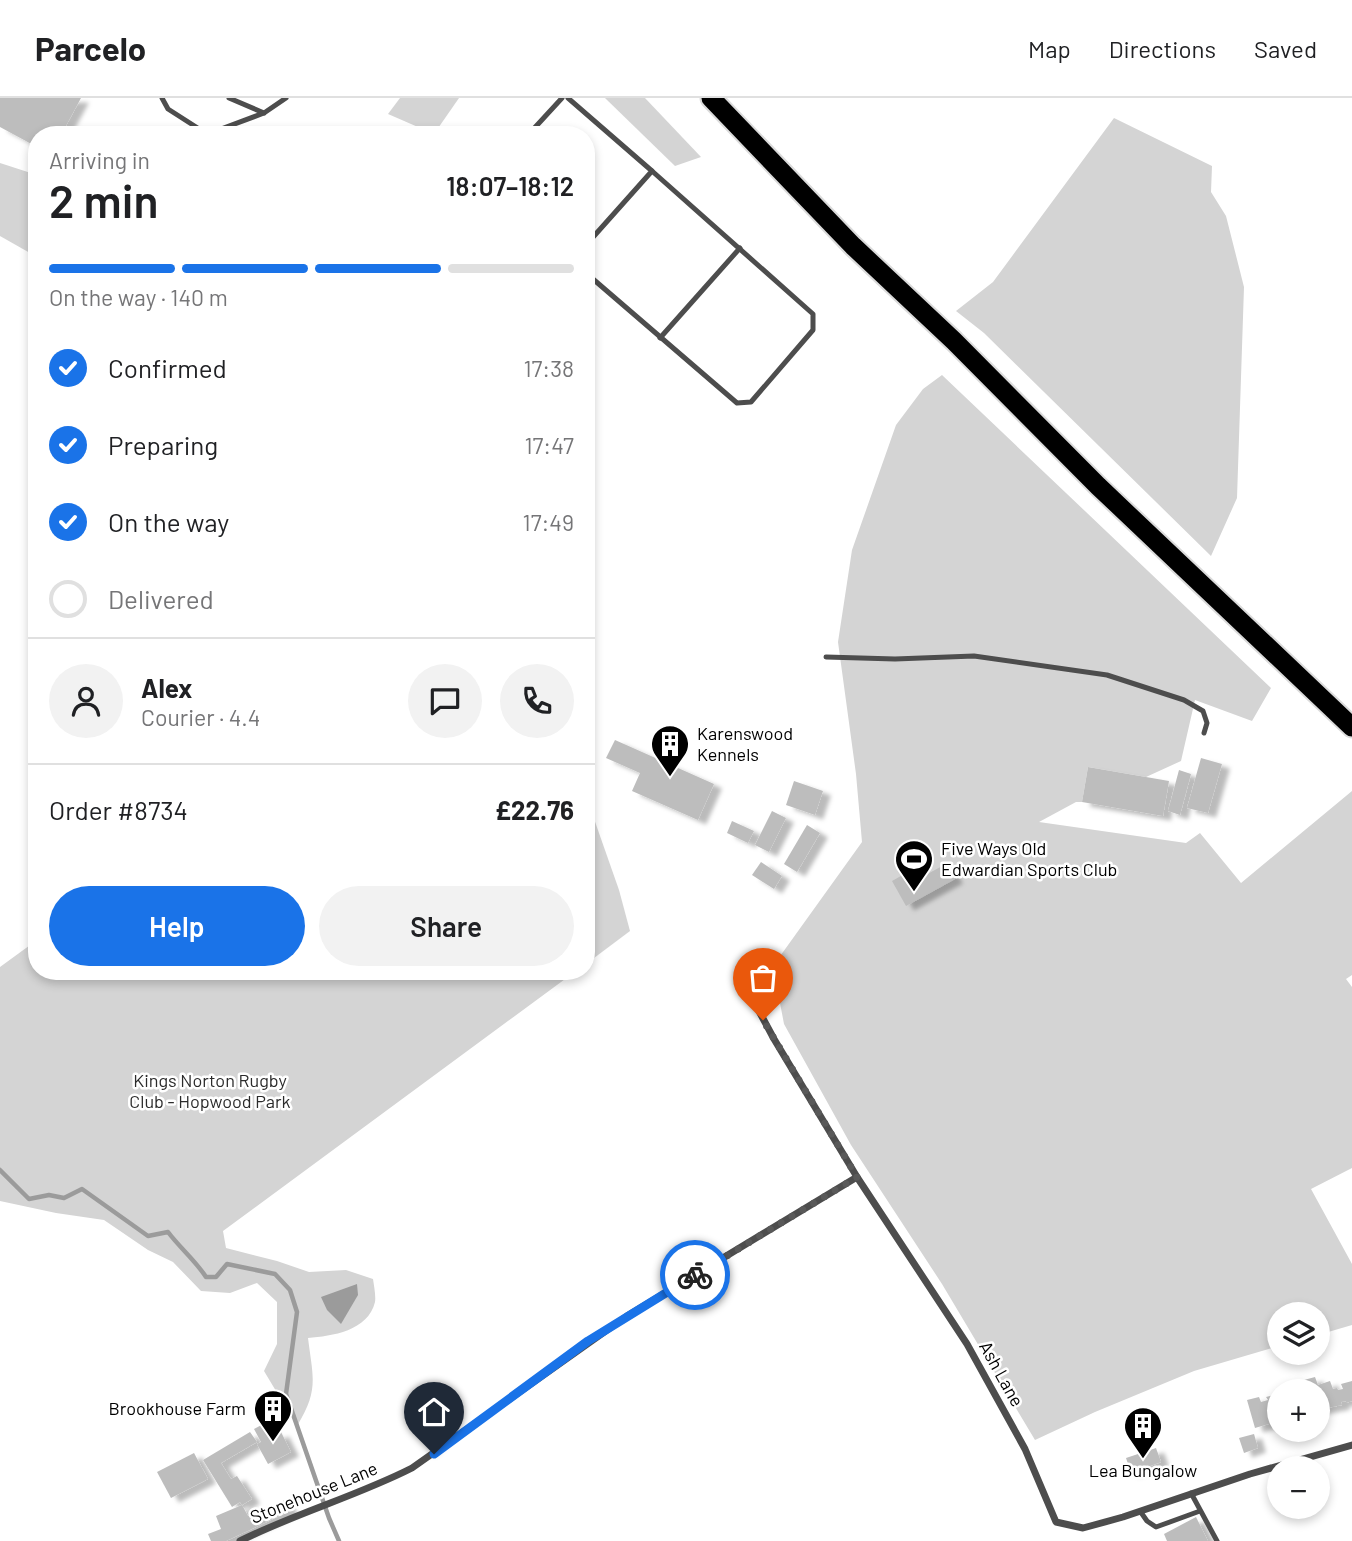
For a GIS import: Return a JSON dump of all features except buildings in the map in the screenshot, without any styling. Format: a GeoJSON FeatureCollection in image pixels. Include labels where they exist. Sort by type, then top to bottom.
{"type":"FeatureCollection","features":[{"type":"Feature","properties":{"kind":"highway"},"geometry":{"type":"LineString","coordinates":[[711,98],[853,246],[954,341],[1098,486],[1352,727]]}},
{"type":"Feature","properties":{"kind":"street","name":"Ash Lane"},"geometry":{"type":"LineString","coordinates":[[747,984],[752,1000],[774,1039],[857,1177],[967,1344],[1025,1449],[1056,1522],[1083,1528],[1250,1474],[1352,1445]]}},
{"type":"Feature","properties":{"kind":"street","name":"Stonehouse Lane"},"geometry":{"type":"LineString","coordinates":[[240,1541],[267,1527],[412,1468],[588,1341],[857,1177]]}},
{"type":"Feature","properties":{"kind":"lane"},"geometry":{"type":"LineString","coordinates":[[162,98],[168,109],[194,126]]}},
{"type":"Feature","properties":{"kind":"lane"},"geometry":{"type":"LineString","coordinates":[[229,98],[264,113]]}},
{"type":"Feature","properties":{"kind":"lane"},"geometry":{"type":"LineString","coordinates":[[228,126],[264,113],[286,98]]}},
{"type":"Feature","properties":{"kind":"lane"},"geometry":{"type":"LineString","coordinates":[[536,126],[562,98]]}},
{"type":"Feature","properties":{"kind":"lane"},"geometry":{"type":"LineString","coordinates":[[568,98],[813,314],[813,330],[751,402],[737,404],[595,281]]}},
{"type":"Feature","properties":{"kind":"lane"},"geometry":{"type":"LineString","coordinates":[[595,235],[652,171]]}},
{"type":"Feature","properties":{"kind":"lane"},"geometry":{"type":"LineString","coordinates":[[660,338],[740,248]]}},
{"type":"Feature","properties":{"kind":"lane"},"geometry":{"type":"LineString","coordinates":[[826,657],[895,659],[974,656],[1107,675],[1184,700],[1203,711],[1206,716],[1204,733]]}},
{"type":"Feature","properties":{"kind":"lane"},"geometry":{"type":"LineString","coordinates":[[1191,1493],[1217,1541]]}},
{"type":"Feature","properties":{"kind":"lane"},"geometry":{"type":"LineString","coordinates":[[1140,1511],[1147,1521],[1156,1527],[1200,1511]]}},
{"type":"Feature","properties":{"kind":"green space"},"geometry":{"type":"Polygon","coordinates":[[[400,98],[459,98],[440,126],[416,126],[388,114],[400,98]]]}},
{"type":"Feature","properties":{"kind":"green space"},"geometry":{"type":"Polygon","coordinates":[[[605,98],[645,98],[701,157],[675,166],[605,98]]]}},
{"type":"Feature","properties":{"kind":"green space"},"geometry":{"type":"Polygon","coordinates":[[[1114,118],[1212,166],[1211,192],[1226,216],[1244,287],[1237,498],[1211,556],[984,333],[956,311],[993,282],[1114,118]]]}},
{"type":"Feature","properties":{"kind":"green space"},"geometry":{"type":"Polygon","coordinates":[[[0,163],[28,172],[28,252],[0,236],[0,163]]]}},
{"type":"Feature","properties":{"kind":"green space","name":"Five Ways Old Edwardian Sports Club"},"geometry":{"type":"Polygon","coordinates":[[[942,375],[1271,688],[1252,721],[1195,700],[1181,761],[1146,777],[1088,767],[1082,802],[1076,802],[1039,822],[1186,843],[1200,833],[1241,883],[1352,791],[1352,975],[1346,979],[1352,987],[1352,1168],[1311,1189],[1352,1264],[1352,1325],[1330,1331],[1330,1302],[1267,1302],[1267,1350],[1194,1371],[1035,1440],[942,1284],[851,1145],[784,1024],[773,966],[862,842],[856,774],[838,642],[852,550],[896,425],[923,389],[942,375]]]}},
{"type":"Feature","properties":{"kind":"green space"},"geometry":{"type":"Polygon","coordinates":[[[595,822],[619,890],[630,931],[595,957],[595,822]]]}},
{"type":"Feature","properties":{"kind":"green space","name":"Kings Norton Rugby Club - Hopwood Park"},"geometry":{"type":"Polygon","coordinates":[[[28,947],[28,980],[564,980],[223,1231],[226,1248],[309,1272],[346,1270],[373,1279],[375,1302],[365,1320],[348,1330],[308,1338],[313,1384],[309,1403],[297,1426],[264,1371],[277,1344],[277,1302],[257,1283],[230,1293],[201,1291],[173,1262],[148,1250],[104,1220],[0,1201],[0,967],[28,947]]]}},
{"type":"Feature","properties":{"kind":"shaded area"},"geometry":{"type":"Polygon","coordinates":[[[357,1284],[358,1295],[341,1324],[327,1310],[321,1297],[357,1284]]]}},
{"type":"Feature","properties":{"kind":"waterway"},"geometry":{"type":"LineString","coordinates":[[0,1170],[29,1199],[49,1195],[64,1198],[82,1189],[148,1236],[168,1232],[206,1277],[216,1277],[227,1264],[275,1274],[290,1290],[297,1312],[286,1394],[339,1541]]}},
{"type":"Feature","properties":{"kind":"way so far"},"geometry":{"type":"LineString","coordinates":[[695,1275],[857,1177],[763,1020]]}},
{"type":"Feature","properties":{"kind":"place","name":"Karenswood Kennels"},"geometry":{"type":"Point","coordinates":[670,778]}},
{"type":"Feature","properties":{"kind":"place","name":"Five Ways Old Edwardian Sports Club"},"geometry":{"type":"Point","coordinates":[914,893]}},
{"type":"Feature","properties":{"kind":"place","name":"Brookhouse Farm"},"geometry":{"type":"Point","coordinates":[273,1443]}},
{"type":"Feature","properties":{"kind":"place","name":"Lea Bungalow"},"geometry":{"type":"Point","coordinates":[1143,1460]}},
{"type":"Feature","properties":{"kind":"route"},"geometry":{"type":"LineString","coordinates":[[434,1454],[588,1341],[695,1275]]}}]}
